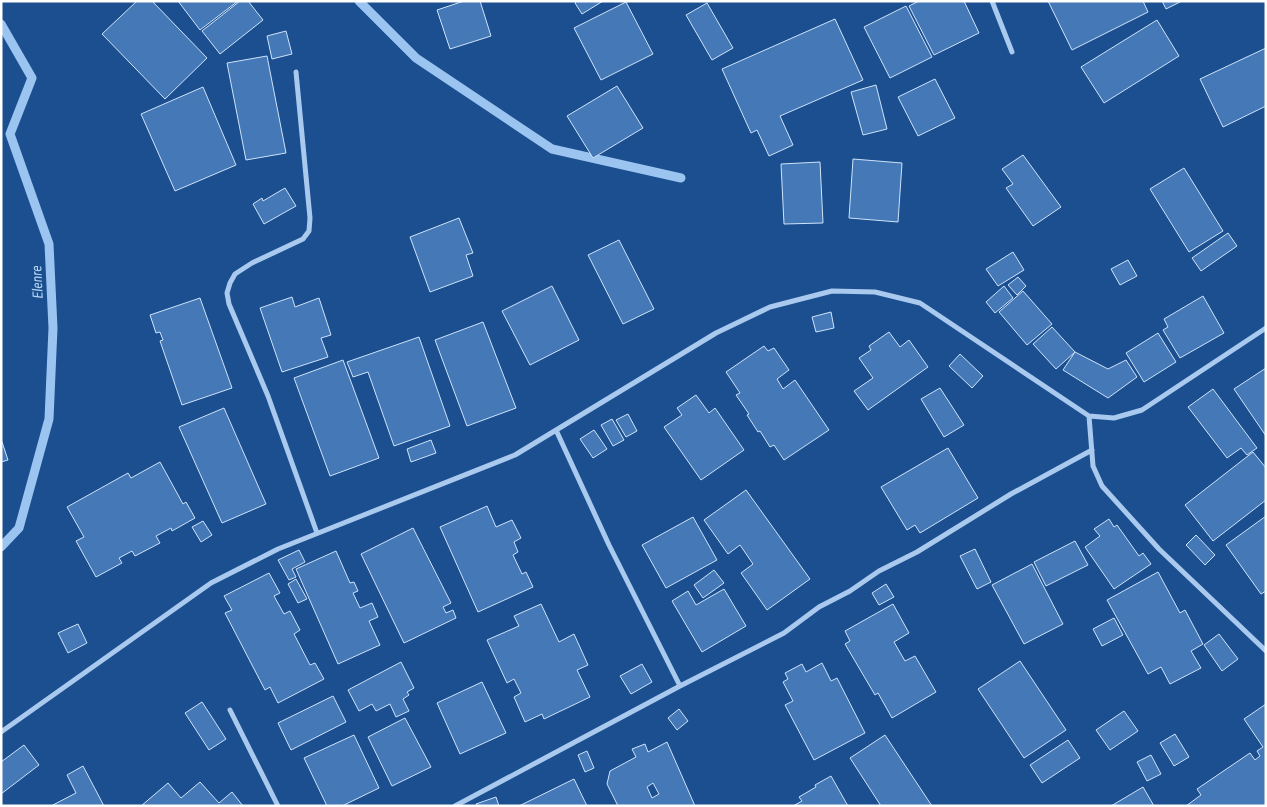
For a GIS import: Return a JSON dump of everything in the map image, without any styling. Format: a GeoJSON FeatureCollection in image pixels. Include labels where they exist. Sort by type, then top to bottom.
{"type":"FeatureCollection","features":[{"type":"Feature","properties":{"kind":"street"},"geometry":{"type":"LineString","coordinates":[[992,1],[1012,52]]}},
{"type":"Feature","properties":{"kind":"street"},"geometry":{"type":"LineString","coordinates":[[296,72],[310,218],[308,231],[303,239],[235,274],[227,293],[229,304],[268,396],[318,533]]}},
{"type":"Feature","properties":{"kind":"street"},"geometry":{"type":"LineString","coordinates":[[1,732],[211,583],[278,549],[515,454],[716,333],[770,307],[832,291],[875,292],[920,303],[1089,416],[1114,418],[1142,410],[1266,328]]}},
{"type":"Feature","properties":{"kind":"street"},"geometry":{"type":"LineString","coordinates":[[1089,416],[1093,466],[1102,486],[1159,549],[1266,651]]}},
{"type":"Feature","properties":{"kind":"street"},"geometry":{"type":"LineString","coordinates":[[556,430],[609,544],[680,686]]}},
{"type":"Feature","properties":{"kind":"street"},"geometry":{"type":"LineString","coordinates":[[455,806],[784,633],[818,607],[850,591],[879,571],[917,552],[1011,494],[1092,450]]}},
{"type":"Feature","properties":{"kind":"street"},"geometry":{"type":"LineString","coordinates":[[230,710],[278,806]]}},
{"type":"Feature","properties":{"kind":"building"},"geometry":{"type":"Polygon","coordinates":[[[137,1],[152,1],[207,58],[165,99],[102,34],[137,1]]]}},
{"type":"Feature","properties":{"kind":"building"},"geometry":{"type":"Polygon","coordinates":[[[178,1],[238,1],[200,30],[178,1]]]}},
{"type":"Feature","properties":{"kind":"building"},"geometry":{"type":"Polygon","coordinates":[[[240,1],[248,1],[263,20],[220,54],[202,31],[240,1]]]}},
{"type":"Feature","properties":{"kind":"building"},"geometry":{"type":"Polygon","coordinates":[[[464,1],[480,1],[491,36],[450,49],[437,10],[464,1]]]}},
{"type":"Feature","properties":{"kind":"building"},"geometry":{"type":"Polygon","coordinates":[[[577,1],[603,1],[582,14],[575,3],[577,1]]]}},
{"type":"Feature","properties":{"kind":"building"},"geometry":{"type":"Polygon","coordinates":[[[919,1],[964,1],[979,33],[934,55],[909,6],[919,1]]]}},
{"type":"Feature","properties":{"kind":"building"},"geometry":{"type":"Polygon","coordinates":[[[1048,1],[1143,1],[1148,12],[1072,50],[1048,1]]]}},
{"type":"Feature","properties":{"kind":"building"},"geometry":{"type":"Polygon","coordinates":[[[1162,1],[1180,1],[1180,2],[1166,9],[1162,1]]]}},
{"type":"Feature","properties":{"kind":"building"},"geometry":{"type":"Polygon","coordinates":[[[626,2],[653,54],[601,80],[574,28],[626,2]]]}},
{"type":"Feature","properties":{"kind":"building"},"geometry":{"type":"Polygon","coordinates":[[[707,3],[733,48],[712,60],[686,15],[707,3]]]}},
{"type":"Feature","properties":{"kind":"building"},"geometry":{"type":"Polygon","coordinates":[[[906,6],[932,57],[890,78],[864,27],[906,6]]]}},
{"type":"Feature","properties":{"kind":"building"},"geometry":{"type":"Polygon","coordinates":[[[835,19],[863,80],[780,116],[793,145],[769,156],[757,130],[751,133],[722,69],[835,19]]]}},
{"type":"Feature","properties":{"kind":"building"},"geometry":{"type":"Polygon","coordinates":[[[1157,20],[1179,56],[1104,103],[1081,67],[1157,20]]]}},
{"type":"Feature","properties":{"kind":"building"},"geometry":{"type":"Polygon","coordinates":[[[286,31],[292,54],[272,59],[267,36],[286,31]]]}},
{"type":"Feature","properties":{"kind":"building"},"geometry":{"type":"Polygon","coordinates":[[[1266,48],[1266,106],[1223,127],[1200,79],[1266,48]]]}},
{"type":"Feature","properties":{"kind":"building"},"geometry":{"type":"Polygon","coordinates":[[[267,56],[286,153],[246,160],[227,63],[267,56]]]}},
{"type":"Feature","properties":{"kind":"building"},"geometry":{"type":"Polygon","coordinates":[[[935,79],[955,118],[918,136],[898,97],[935,79]]]}},
{"type":"Feature","properties":{"kind":"building"},"geometry":{"type":"Polygon","coordinates":[[[876,85],[887,129],[863,135],[851,92],[876,85]]]}},
{"type":"Feature","properties":{"kind":"building"},"geometry":{"type":"Polygon","coordinates":[[[617,86],[643,128],[593,158],[567,116],[617,86]]]}},
{"type":"Feature","properties":{"kind":"building"},"geometry":{"type":"Polygon","coordinates":[[[203,87],[236,165],[175,191],[141,114],[203,87]]]}},
{"type":"Feature","properties":{"kind":"building"},"geometry":{"type":"Polygon","coordinates":[[[1023,155],[1061,207],[1033,226],[1006,188],[1013,184],[1002,169],[1023,155]]]}},
{"type":"Feature","properties":{"kind":"building"},"geometry":{"type":"Polygon","coordinates":[[[853,159],[902,163],[898,222],[849,218],[853,159]]]}},
{"type":"Feature","properties":{"kind":"building"},"geometry":{"type":"Polygon","coordinates":[[[820,162],[823,223],[784,224],[781,164],[820,162]]]}},
{"type":"Feature","properties":{"kind":"building"},"geometry":{"type":"Polygon","coordinates":[[[1184,168],[1223,231],[1189,252],[1150,189],[1184,168]]]}},
{"type":"Feature","properties":{"kind":"building"},"geometry":{"type":"Polygon","coordinates":[[[285,188],[296,206],[264,224],[253,204],[262,198],[263,201],[285,188]]]}},
{"type":"Feature","properties":{"kind":"building"},"geometry":{"type":"Polygon","coordinates":[[[459,218],[473,253],[466,255],[473,276],[430,292],[410,237],[459,218]]]}},
{"type":"Feature","properties":{"kind":"building"},"geometry":{"type":"Polygon","coordinates":[[[1228,233],[1237,246],[1201,271],[1192,258],[1228,233]]]}},
{"type":"Feature","properties":{"kind":"building"},"geometry":{"type":"Polygon","coordinates":[[[619,240],[654,309],[623,324],[588,255],[619,240]]]}},
{"type":"Feature","properties":{"kind":"building"},"geometry":{"type":"Polygon","coordinates":[[[1013,252],[1024,270],[998,286],[986,269],[1013,252]]]}},
{"type":"Feature","properties":{"kind":"building"},"geometry":{"type":"Polygon","coordinates":[[[1128,260],[1137,276],[1120,285],[1111,269],[1128,260]]]}},
{"type":"Feature","properties":{"kind":"building"},"geometry":{"type":"Polygon","coordinates":[[[1018,277],[1026,286],[1017,295],[1008,285],[1018,277]]]}},
{"type":"Feature","properties":{"kind":"building"},"geometry":{"type":"Polygon","coordinates":[[[552,286],[579,340],[530,365],[502,311],[552,286]]]}},
{"type":"Feature","properties":{"kind":"building"},"geometry":{"type":"Polygon","coordinates":[[[1004,286],[1013,298],[995,313],[986,302],[1004,286]]]}},
{"type":"Feature","properties":{"kind":"building"},"geometry":{"type":"Polygon","coordinates":[[[1023,291],[1052,324],[1027,345],[999,312],[1023,291]]]}},
{"type":"Feature","properties":{"kind":"building"},"geometry":{"type":"Polygon","coordinates":[[[1203,296],[1224,333],[1180,358],[1163,330],[1168,327],[1164,319],[1203,296]]]}},
{"type":"Feature","properties":{"kind":"building"},"geometry":{"type":"Polygon","coordinates":[[[292,297],[295,307],[319,298],[331,335],[321,338],[328,357],[282,372],[260,308],[292,297]]]}},
{"type":"Feature","properties":{"kind":"building"},"geometry":{"type":"Polygon","coordinates":[[[200,298],[232,388],[182,405],[160,341],[163,340],[160,332],[156,333],[150,315],[200,298]]]}},
{"type":"Feature","properties":{"kind":"building"},"geometry":{"type":"Polygon","coordinates":[[[831,312],[834,328],[816,332],[812,317],[831,312]]]}},
{"type":"Feature","properties":{"kind":"building"},"geometry":{"type":"Polygon","coordinates":[[[483,322],[516,408],[467,426],[435,340],[483,322]]]}},
{"type":"Feature","properties":{"kind":"building"},"geometry":{"type":"Polygon","coordinates":[[[1052,327],[1075,352],[1056,369],[1033,344],[1052,327]]]}},
{"type":"Feature","properties":{"kind":"building"},"geometry":{"type":"Polygon","coordinates":[[[889,332],[900,347],[909,340],[928,367],[868,410],[854,391],[873,378],[859,358],[871,350],[869,346],[889,332]]]}},
{"type":"Feature","properties":{"kind":"building"},"geometry":{"type":"Polygon","coordinates":[[[1158,333],[1176,362],[1144,382],[1126,353],[1158,333]]]}},
{"type":"Feature","properties":{"kind":"building"},"geometry":{"type":"Polygon","coordinates":[[[419,337],[450,426],[394,446],[368,372],[353,377],[347,362],[419,337]]]}},
{"type":"Feature","properties":{"kind":"building"},"geometry":{"type":"Polygon","coordinates":[[[764,346],[768,351],[774,348],[789,370],[777,379],[783,389],[795,380],[829,430],[784,460],[774,445],[770,447],[760,431],[758,432],[736,395],[740,393],[726,372],[764,346]]]}},
{"type":"Feature","properties":{"kind":"building"},"geometry":{"type":"Polygon","coordinates":[[[1075,352],[1108,369],[1126,360],[1137,377],[1108,398],[1063,370],[1075,352]]]}},
{"type":"Feature","properties":{"kind":"building"},"geometry":{"type":"Polygon","coordinates":[[[960,354],[983,376],[972,388],[949,366],[960,354]]]}},
{"type":"Feature","properties":{"kind":"building"},"geometry":{"type":"Polygon","coordinates":[[[343,360],[379,458],[330,476],[294,378],[343,360]]]}},
{"type":"Feature","properties":{"kind":"building"},"geometry":{"type":"Polygon","coordinates":[[[1266,368],[1266,436],[1234,389],[1266,368]]]}},
{"type":"Feature","properties":{"kind":"building"},"geometry":{"type":"Polygon","coordinates":[[[940,388],[964,425],[944,437],[921,399],[940,388]]]}},
{"type":"Feature","properties":{"kind":"building"},"geometry":{"type":"Polygon","coordinates":[[[1213,389],[1257,448],[1247,455],[1241,448],[1227,458],[1188,407],[1213,389]]]}},
{"type":"Feature","properties":{"kind":"building"},"geometry":{"type":"Polygon","coordinates":[[[696,395],[709,413],[715,408],[744,450],[701,480],[664,427],[682,415],[677,408],[696,395]]]}},
{"type":"Feature","properties":{"kind":"building"},"geometry":{"type":"Polygon","coordinates":[[[224,408],[266,504],[222,523],[179,427],[224,408]]]}},
{"type":"Feature","properties":{"kind":"building"},"geometry":{"type":"Polygon","coordinates":[[[628,414],[637,431],[626,437],[616,420],[628,414]]]}},
{"type":"Feature","properties":{"kind":"building"},"geometry":{"type":"Polygon","coordinates":[[[612,419],[624,440],[613,446],[601,425],[612,419]]]}},
{"type":"Feature","properties":{"kind":"building"},"geometry":{"type":"Polygon","coordinates":[[[594,430],[607,449],[593,458],[580,439],[594,430]]]}},
{"type":"Feature","properties":{"kind":"building"},"geometry":{"type":"Polygon","coordinates":[[[1,439],[8,460],[1,462],[1,439]]]}},
{"type":"Feature","properties":{"kind":"building"},"geometry":{"type":"Polygon","coordinates":[[[431,440],[436,453],[411,462],[407,449],[431,440]]]}},
{"type":"Feature","properties":{"kind":"building"},"geometry":{"type":"Polygon","coordinates":[[[948,448],[978,498],[920,533],[915,525],[907,530],[881,487],[948,448]]]}},
{"type":"Feature","properties":{"kind":"building"},"geometry":{"type":"Polygon","coordinates":[[[1253,452],[1266,468],[1266,500],[1213,541],[1185,505],[1253,452]]]}},
{"type":"Feature","properties":{"kind":"building"},"geometry":{"type":"Polygon","coordinates":[[[160,462],[183,504],[186,502],[195,518],[172,531],[171,528],[156,536],[160,543],[135,556],[132,551],[119,558],[122,563],[96,577],[76,541],[84,537],[67,507],[128,473],[131,478],[160,462]]]}},
{"type":"Feature","properties":{"kind":"building"},"geometry":{"type":"Polygon","coordinates":[[[746,490],[810,579],[767,610],[741,573],[753,564],[740,545],[728,554],[704,520],[746,490]]]}},
{"type":"Feature","properties":{"kind":"building"},"geometry":{"type":"Polygon","coordinates":[[[487,506],[496,527],[512,520],[521,538],[514,542],[518,552],[513,555],[522,574],[526,572],[533,587],[478,612],[440,527],[487,506]]]}},
{"type":"Feature","properties":{"kind":"building"},"geometry":{"type":"Polygon","coordinates":[[[1266,516],[1266,591],[1261,594],[1226,545],[1266,516]]]}},
{"type":"Feature","properties":{"kind":"building"},"geometry":{"type":"Polygon","coordinates":[[[693,517],[717,560],[666,588],[642,545],[693,517]]]}},
{"type":"Feature","properties":{"kind":"building"},"geometry":{"type":"Polygon","coordinates":[[[1109,519],[1114,527],[1117,525],[1139,556],[1143,553],[1151,564],[1114,589],[1085,547],[1100,536],[1094,529],[1109,519]]]}},
{"type":"Feature","properties":{"kind":"building"},"geometry":{"type":"Polygon","coordinates":[[[203,521],[212,535],[201,542],[192,527],[203,521]]]}},
{"type":"Feature","properties":{"kind":"building"},"geometry":{"type":"Polygon","coordinates":[[[413,528],[451,603],[443,607],[446,613],[453,610],[456,618],[404,643],[361,554],[413,528]]]}},
{"type":"Feature","properties":{"kind":"building"},"geometry":{"type":"Polygon","coordinates":[[[1196,535],[1215,555],[1205,565],[1186,545],[1196,535]]]}},
{"type":"Feature","properties":{"kind":"building"},"geometry":{"type":"Polygon","coordinates":[[[1075,541],[1088,565],[1046,586],[1034,562],[1075,541]]]}},
{"type":"Feature","properties":{"kind":"building"},"geometry":{"type":"Polygon","coordinates":[[[975,549],[991,582],[977,589],[960,556],[975,549]]]}},
{"type":"Feature","properties":{"kind":"building"},"geometry":{"type":"Polygon","coordinates":[[[299,550],[305,562],[292,569],[296,577],[289,580],[278,560],[299,550]]]}},
{"type":"Feature","properties":{"kind":"building"},"geometry":{"type":"Polygon","coordinates":[[[336,551],[350,583],[354,582],[358,591],[353,593],[360,608],[372,603],[378,617],[369,621],[380,645],[338,664],[296,569],[336,551]]]}},
{"type":"Feature","properties":{"kind":"building"},"geometry":{"type":"Polygon","coordinates":[[[1032,564],[1063,624],[1024,644],[992,585],[1032,564]]]}},
{"type":"Feature","properties":{"kind":"building"},"geometry":{"type":"Polygon","coordinates":[[[714,570],[724,583],[703,598],[694,585],[714,570]]]}},
{"type":"Feature","properties":{"kind":"building"},"geometry":{"type":"Polygon","coordinates":[[[1158,572],[1180,613],[1185,610],[1203,644],[1191,651],[1201,668],[1170,684],[1161,667],[1148,674],[1107,600],[1158,572]]]}},
{"type":"Feature","properties":{"kind":"building"},"geometry":{"type":"Polygon","coordinates":[[[269,573],[280,593],[274,596],[284,614],[290,611],[300,630],[294,634],[310,665],[315,663],[324,679],[278,703],[270,687],[265,690],[225,613],[232,610],[224,596],[269,573]]]}},
{"type":"Feature","properties":{"kind":"building"},"geometry":{"type":"Polygon","coordinates":[[[296,579],[307,599],[298,603],[288,584],[296,579]]]}},
{"type":"Feature","properties":{"kind":"building"},"geometry":{"type":"Polygon","coordinates":[[[886,584],[894,597],[879,605],[872,593],[886,584]]]}},
{"type":"Feature","properties":{"kind":"building"},"geometry":{"type":"Polygon","coordinates":[[[724,589],[746,626],[702,652],[672,601],[688,591],[696,605],[724,589]]]}},
{"type":"Feature","properties":{"kind":"building"},"geometry":{"type":"Polygon","coordinates":[[[541,604],[559,642],[574,634],[588,665],[577,670],[590,697],[544,719],[542,714],[525,722],[514,697],[521,693],[514,679],[507,683],[487,640],[519,626],[514,616],[541,604]]]}},
{"type":"Feature","properties":{"kind":"building"},"geometry":{"type":"Polygon","coordinates":[[[893,604],[909,633],[894,642],[905,661],[915,656],[936,692],[892,718],[878,693],[875,695],[845,644],[850,641],[845,631],[893,604]]]}},
{"type":"Feature","properties":{"kind":"building"},"geometry":{"type":"Polygon","coordinates":[[[1114,618],[1123,635],[1102,646],[1093,629],[1114,618]]]}},
{"type":"Feature","properties":{"kind":"building"},"geometry":{"type":"Polygon","coordinates":[[[78,624],[87,643],[68,653],[58,633],[78,624]]]}},
{"type":"Feature","properties":{"kind":"building"},"geometry":{"type":"Polygon","coordinates":[[[1219,634],[1238,659],[1222,671],[1204,645],[1219,634]]]}},
{"type":"Feature","properties":{"kind":"building"},"geometry":{"type":"Polygon","coordinates":[[[1020,661],[1066,730],[1024,758],[978,689],[1020,661]]]}},
{"type":"Feature","properties":{"kind":"building"},"geometry":{"type":"Polygon","coordinates":[[[401,662],[414,688],[407,692],[409,695],[403,699],[409,711],[396,717],[390,704],[376,711],[372,704],[359,711],[348,690],[401,662]]]}},
{"type":"Feature","properties":{"kind":"building"},"geometry":{"type":"Polygon","coordinates":[[[822,663],[831,681],[837,678],[865,733],[814,760],[785,705],[793,701],[783,682],[788,679],[785,673],[802,664],[806,672],[822,663]]]}},
{"type":"Feature","properties":{"kind":"building"},"geometry":{"type":"Polygon","coordinates":[[[642,664],[652,682],[631,694],[620,676],[642,664]]]}},
{"type":"Feature","properties":{"kind":"building"},"geometry":{"type":"Polygon","coordinates":[[[482,682],[506,733],[460,754],[437,703],[482,682]]]}},
{"type":"Feature","properties":{"kind":"building"},"geometry":{"type":"Polygon","coordinates":[[[333,696],[346,722],[291,750],[278,723],[333,696]]]}},
{"type":"Feature","properties":{"kind":"building"},"geometry":{"type":"Polygon","coordinates":[[[202,702],[226,739],[209,750],[185,713],[202,702]]]}},
{"type":"Feature","properties":{"kind":"building"},"geometry":{"type":"Polygon","coordinates":[[[1266,704],[1266,806],[1186,806],[1201,795],[1197,789],[1250,753],[1255,760],[1260,756],[1257,751],[1263,747],[1244,719],[1266,704]]]}},
{"type":"Feature","properties":{"kind":"building"},"geometry":{"type":"Polygon","coordinates":[[[679,709],[688,721],[677,730],[668,718],[679,709]]]}},
{"type":"Feature","properties":{"kind":"building"},"geometry":{"type":"Polygon","coordinates":[[[1124,711],[1138,731],[1110,750],[1096,730],[1124,711]]]}},
{"type":"Feature","properties":{"kind":"building"},"geometry":{"type":"Polygon","coordinates":[[[405,718],[431,767],[392,786],[368,737],[405,718]]]}},
{"type":"Feature","properties":{"kind":"building"},"geometry":{"type":"Polygon","coordinates":[[[1175,734],[1189,757],[1174,766],[1160,743],[1175,734]]]}},
{"type":"Feature","properties":{"kind":"building"},"geometry":{"type":"Polygon","coordinates":[[[354,735],[379,788],[342,806],[327,806],[304,758],[354,735]]]}},
{"type":"Feature","properties":{"kind":"building"},"geometry":{"type":"Polygon","coordinates":[[[885,735],[932,806],[881,806],[850,758],[885,735]]]}},
{"type":"Feature","properties":{"kind":"building"},"geometry":{"type":"Polygon","coordinates":[[[1068,740],[1080,758],[1042,783],[1030,765],[1068,740]]]}},
{"type":"Feature","properties":{"kind":"building"},"geometry":{"type":"Polygon","coordinates":[[[667,742],[695,806],[618,806],[607,784],[610,771],[636,757],[632,749],[645,744],[648,752],[667,742]],[[653,783],[647,787],[652,798],[659,794],[653,783]]]}},
{"type":"Feature","properties":{"kind":"building"},"geometry":{"type":"Polygon","coordinates":[[[24,745],[39,765],[1,794],[1,762],[24,745]]]}},
{"type":"Feature","properties":{"kind":"building"},"geometry":{"type":"Polygon","coordinates":[[[587,751],[594,768],[585,772],[578,755],[587,751]]]}},
{"type":"Feature","properties":{"kind":"building"},"geometry":{"type":"Polygon","coordinates":[[[1151,755],[1161,774],[1147,781],[1137,762],[1151,755]]]}},
{"type":"Feature","properties":{"kind":"building"},"geometry":{"type":"Polygon","coordinates":[[[83,766],[104,806],[51,806],[76,793],[67,775],[83,766]]]}},
{"type":"Feature","properties":{"kind":"building"},"geometry":{"type":"Polygon","coordinates":[[[831,776],[848,806],[793,806],[802,801],[799,797],[831,776]]]}},
{"type":"Feature","properties":{"kind":"building"},"geometry":{"type":"Polygon","coordinates":[[[574,779],[587,806],[519,806],[574,779]]]}},
{"type":"Feature","properties":{"kind":"building"},"geometry":{"type":"Polygon","coordinates":[[[200,782],[219,803],[232,792],[243,806],[141,806],[168,783],[181,798],[200,782]]]}},
{"type":"Feature","properties":{"kind":"building"},"geometry":{"type":"Polygon","coordinates":[[[1143,787],[1154,806],[1111,806],[1143,787]]]}},
{"type":"Feature","properties":{"kind":"building"},"geometry":{"type":"Polygon","coordinates":[[[496,797],[499,806],[477,806],[476,804],[496,797]]]}},
{"type":"Feature","properties":{"kind":"waterway"},"geometry":{"type":"LineString","coordinates":[[359,1],[416,58],[552,149],[681,178]]}},
{"type":"Feature","properties":{"kind":"waterway","name":"Elenre"},"geometry":{"type":"LineString","coordinates":[[1,24],[32,78],[10,134],[49,244],[53,328],[49,419],[19,528],[1,547]]}}]}
